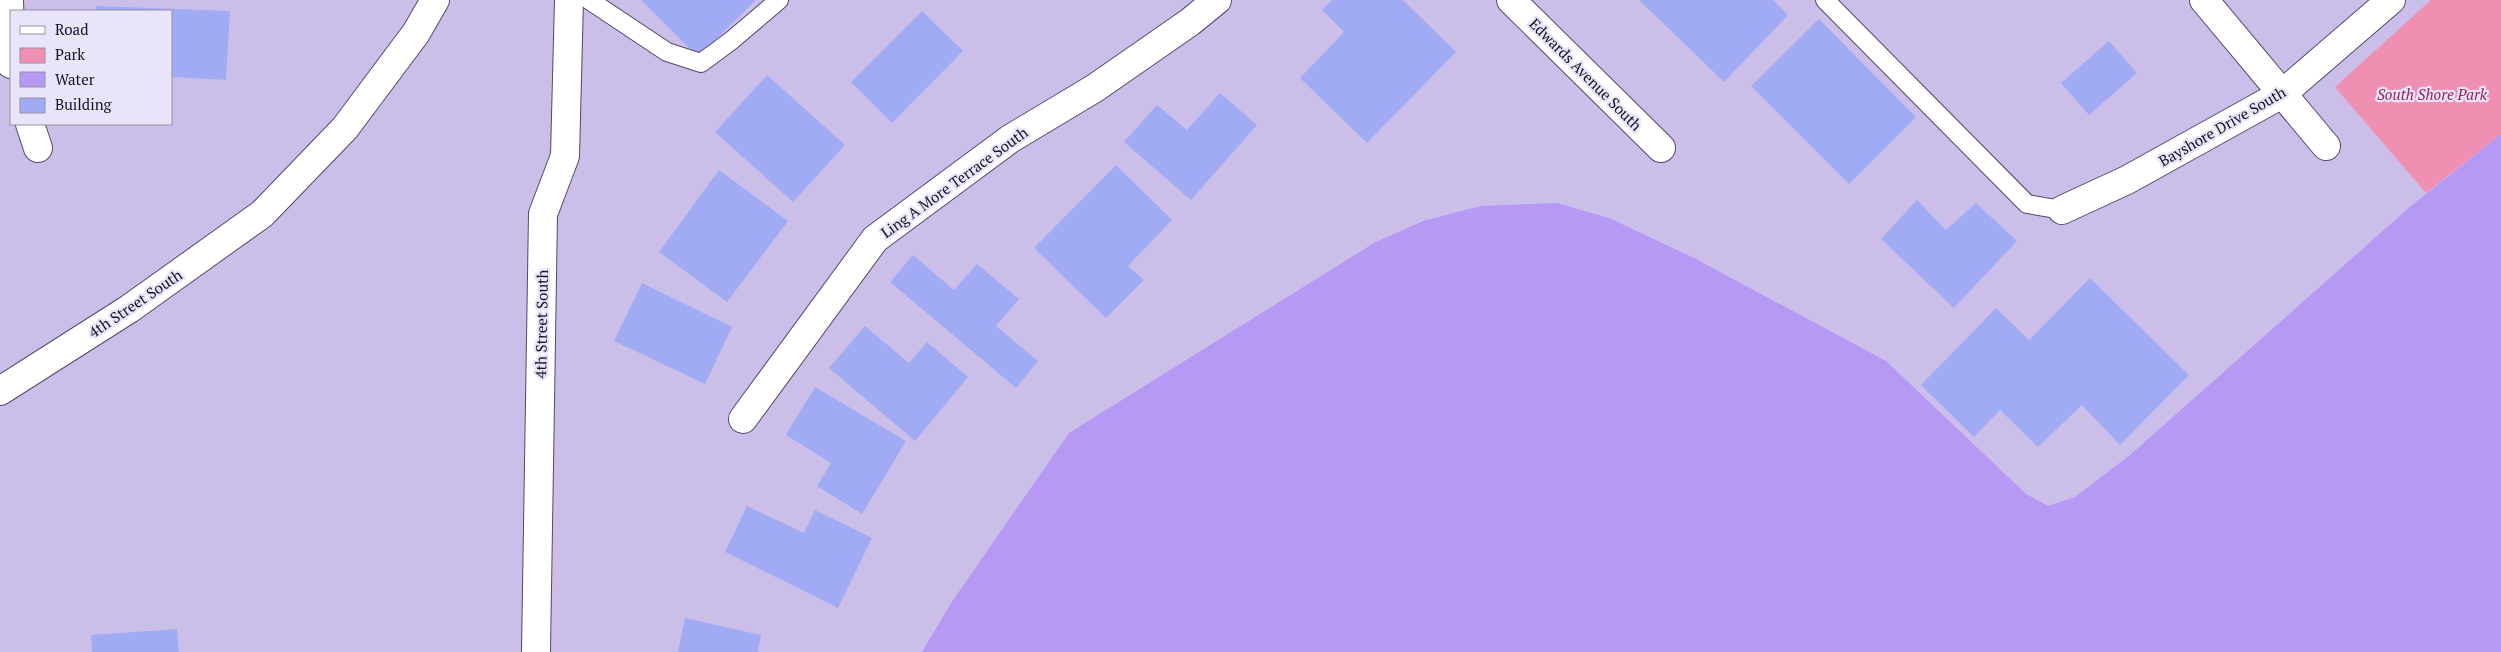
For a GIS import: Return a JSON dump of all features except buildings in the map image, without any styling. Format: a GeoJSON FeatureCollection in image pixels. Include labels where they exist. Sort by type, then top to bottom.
{"type":"FeatureCollection","features":[{"type":"Feature","properties":{"kind":"street"},"geometry":{"type":"LineString","coordinates":[[9,0],[10,32]]}},
{"type":"Feature","properties":{"kind":"street","name":"4th Street South"},"geometry":{"type":"LineString","coordinates":[[0,391],[129,309],[262,214],[345,128],[416,32],[435,0]]}},
{"type":"Feature","properties":{"kind":"street","name":"4th Street South"},"geometry":{"type":"LineString","coordinates":[[536,652],[543,214],[566,156],[569,0]]}},
{"type":"Feature","properties":{"kind":"street","name":"Ling A More Terrace South"},"geometry":{"type":"LineString","coordinates":[[743,419],[875,239],[1010,139],[1095,88],[1190,22],[1217,0]]}},
{"type":"Feature","properties":{"kind":"street","name":"Edwards Avenue South"},"geometry":{"type":"LineString","coordinates":[[1511,0],[1661,148]]}},
{"type":"Feature","properties":{"kind":"street"},"geometry":{"type":"LineString","coordinates":[[2204,0],[2326,146]]}},
{"type":"Feature","properties":{"kind":"street","name":"Bayshore Drive South"},"geometry":{"type":"LineString","coordinates":[[2062,210],[2127,180],[2282,94],[2391,0]]}},
{"type":"Feature","properties":{"kind":"lane"},"geometry":{"type":"LineString","coordinates":[[589,0],[667,52],[701,63],[732,40],[779,0]]}},
{"type":"Feature","properties":{"kind":"lane"},"geometry":{"type":"LineString","coordinates":[[1825,0],[2027,204],[2062,210]]}},
{"type":"Feature","properties":{"kind":"green space","name":"South Shore Park"},"geometry":{"type":"Polygon","coordinates":[[[2431,0],[2501,0],[2501,134],[2426,193],[2335,87],[2431,0]]]}},
{"type":"Feature","properties":{"kind":"water"},"geometry":{"type":"Polygon","coordinates":[[[2501,134],[2501,652],[922,652],[951,603],[1069,433],[1374,243],[1423,221],[1481,206],[1557,203],[1609,218],[1694,258],[1886,361],[2026,494],[2048,506],[2075,497],[2130,455],[2411,206],[2501,134]]]}}]}
